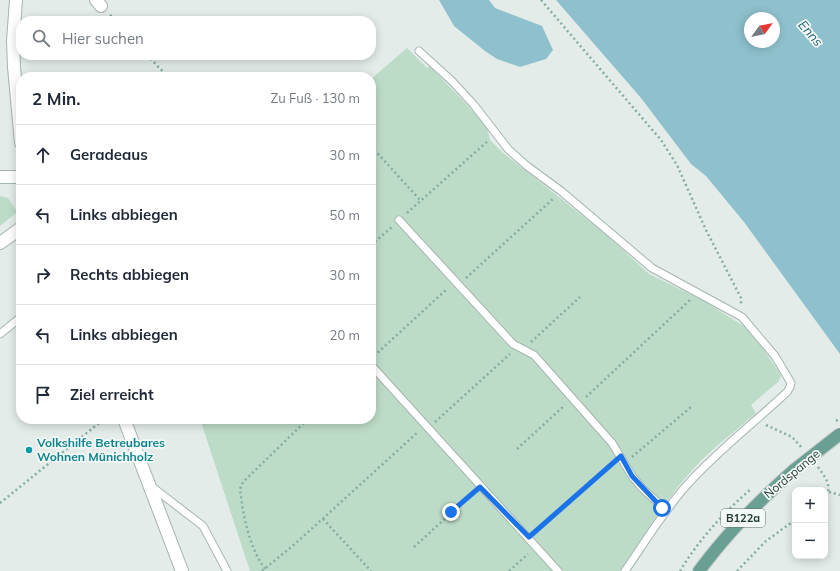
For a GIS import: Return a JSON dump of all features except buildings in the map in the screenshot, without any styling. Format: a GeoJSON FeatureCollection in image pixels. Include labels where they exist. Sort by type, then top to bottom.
{"type":"FeatureCollection","features":[{"type":"Feature","properties":{"kind":"main road","name":"Nordspange"},"geometry":{"type":"LineString","coordinates":[[699,571],[724,538],[754,506],[794,470],[840,434]]}},
{"type":"Feature","properties":{"kind":"street"},"geometry":{"type":"LineString","coordinates":[[16,0],[13,41],[16,89]]}},
{"type":"Feature","properties":{"kind":"street"},"geometry":{"type":"LineString","coordinates":[[0,177],[16,177]]}},
{"type":"Feature","properties":{"kind":"street"},"geometry":{"type":"LineString","coordinates":[[0,244],[16,232]]}},
{"type":"Feature","properties":{"kind":"street"},"geometry":{"type":"LineString","coordinates":[[126,424],[182,571]]}},
{"type":"Feature","properties":{"kind":"lane"},"geometry":{"type":"LineString","coordinates":[[419,51],[452,81],[474,105],[496,135],[517,157],[561,191],[652,268],[742,317],[776,356],[791,383],[790,387],[758,419],[704,466],[666,510],[626,571]]}},
{"type":"Feature","properties":{"kind":"lane"},"geometry":{"type":"LineString","coordinates":[[399,220],[513,344],[534,355],[612,443],[632,476],[642,488],[666,510]]}},
{"type":"Feature","properties":{"kind":"lane"},"geometry":{"type":"LineString","coordinates":[[0,334],[16,321]]}},
{"type":"Feature","properties":{"kind":"lane"},"geometry":{"type":"LineString","coordinates":[[376,371],[480,487],[529,537],[535,548],[558,571]]}},
{"type":"Feature","properties":{"kind":"lane"},"geometry":{"type":"LineString","coordinates":[[149,484],[203,526],[227,571]]}},
{"type":"Feature","properties":{"kind":"path"},"geometry":{"type":"LineString","coordinates":[[541,0],[661,140],[677,164],[706,230],[741,298],[742,317]]}},
{"type":"Feature","properties":{"kind":"path"},"geometry":{"type":"LineString","coordinates":[[152,60],[163,72]]}},
{"type":"Feature","properties":{"kind":"path"},"geometry":{"type":"LineString","coordinates":[[376,241],[420,200],[496,135]]}},
{"type":"Feature","properties":{"kind":"path"},"geometry":{"type":"LineString","coordinates":[[376,152],[420,200]]}},
{"type":"Feature","properties":{"kind":"path"},"geometry":{"type":"LineString","coordinates":[[376,355],[561,191]]}},
{"type":"Feature","properties":{"kind":"path"},"geometry":{"type":"LineString","coordinates":[[578,405],[696,293]]}},
{"type":"Feature","properties":{"kind":"path"},"geometry":{"type":"LineString","coordinates":[[262,571],[426,427],[532,340],[580,297]]}},
{"type":"Feature","properties":{"kind":"path"},"geometry":{"type":"LineString","coordinates":[[517,449],[572,399]]}},
{"type":"Feature","properties":{"kind":"path"},"geometry":{"type":"LineString","coordinates":[[529,537],[623,459],[691,407]]}},
{"type":"Feature","properties":{"kind":"path"},"geometry":{"type":"LineString","coordinates":[[0,503],[98,424]]}},
{"type":"Feature","properties":{"kind":"path"},"geometry":{"type":"LineString","coordinates":[[265,569],[252,546],[240,489],[243,482],[303,424]]}},
{"type":"Feature","properties":{"kind":"path"},"geometry":{"type":"LineString","coordinates":[[414,547],[480,487]]}},
{"type":"Feature","properties":{"kind":"path"},"geometry":{"type":"LineString","coordinates":[[829,492],[840,494]]}},
{"type":"Feature","properties":{"kind":"path"},"geometry":{"type":"LineString","coordinates":[[323,519],[372,571]]}},
{"type":"Feature","properties":{"kind":"path"},"geometry":{"type":"LineString","coordinates":[[737,571],[766,541],[792,522]]}},
{"type":"Feature","properties":{"kind":"path"},"geometry":{"type":"LineString","coordinates":[[509,571],[535,548]]}},
{"type":"Feature","properties":{"kind":"green space"},"geometry":{"type":"Polygon","coordinates":[[[407,48],[427,68],[430,66],[487,126],[490,140],[502,152],[607,235],[649,274],[704,301],[745,327],[762,347],[781,375],[779,381],[751,405],[756,413],[707,455],[682,481],[650,525],[621,571],[250,571],[202,424],[376,424],[376,75],[407,48]]]}},
{"type":"Feature","properties":{"kind":"green space"},"geometry":{"type":"Polygon","coordinates":[[[0,196],[8,198],[16,213],[0,226],[0,196]]]}},
{"type":"Feature","properties":{"kind":"water"},"geometry":{"type":"Polygon","coordinates":[[[439,0],[489,0],[495,8],[542,26],[553,50],[546,59],[520,67],[497,59],[454,26],[439,0]]]}},
{"type":"Feature","properties":{"kind":"water","name":"Enns"},"geometry":{"type":"Polygon","coordinates":[[[556,0],[840,0],[840,354],[744,222],[706,176],[691,164],[641,98],[556,0]]]}},
{"type":"Feature","properties":{"kind":"place","name":"Volkshilfe Betreubares Wohnen Münichholz"},"geometry":{"type":"Point","coordinates":[29,450]}},
{"type":"Feature","properties":{"kind":"route"},"geometry":{"type":"LineString","coordinates":[[451,512],[480,487],[529,537],[621,456],[632,476],[662,508]]}}]}
